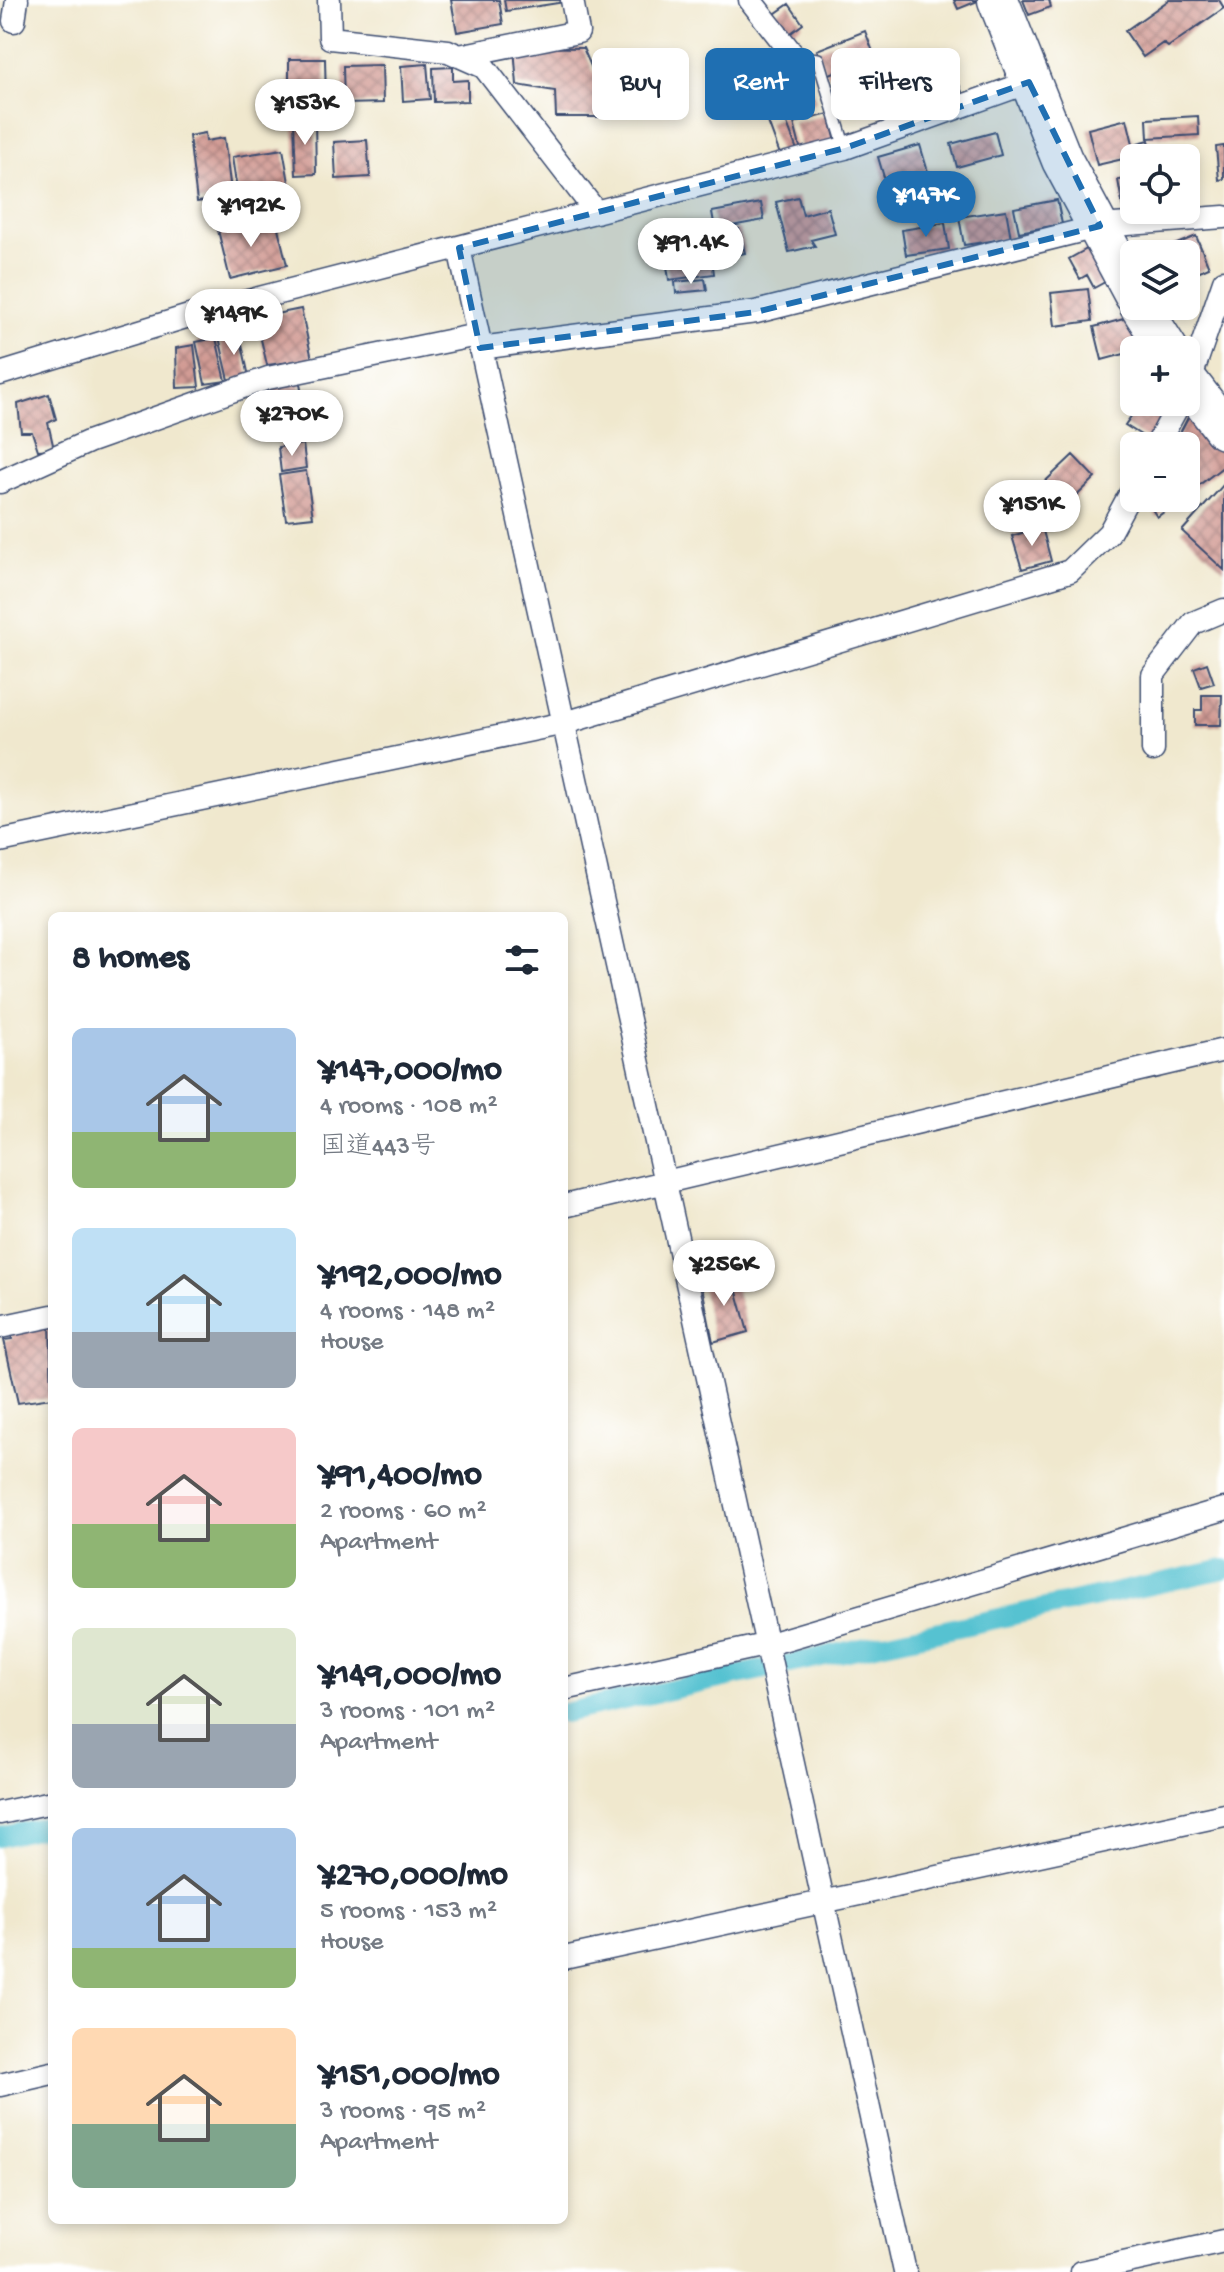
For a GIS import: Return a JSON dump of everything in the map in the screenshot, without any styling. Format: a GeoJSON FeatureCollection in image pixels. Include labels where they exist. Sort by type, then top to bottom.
{"type":"FeatureCollection","features":[{"type":"Feature","properties":{"kind":"highway"},"geometry":{"type":"LineString","coordinates":[[998,0],[1062,160],[1120,266]]}},
{"type":"Feature","properties":{"kind":"highway"},"geometry":{"type":"LineString","coordinates":[[1200,404],[1224,429]]}},
{"type":"Feature","properties":{"kind":"street"},"geometry":{"type":"LineString","coordinates":[[329,0],[330,38],[448,51],[484,67],[596,212]]}},
{"type":"Feature","properties":{"kind":"street"},"geometry":{"type":"LineString","coordinates":[[459,56],[578,32],[572,0]]}},
{"type":"Feature","properties":{"kind":"street"},"geometry":{"type":"LineString","coordinates":[[750,0],[788,48]]}},
{"type":"Feature","properties":{"kind":"street"},"geometry":{"type":"LineString","coordinates":[[0,374],[189,316],[845,148],[1029,82]]}},
{"type":"Feature","properties":{"kind":"street"},"geometry":{"type":"LineString","coordinates":[[0,482],[88,442],[268,378],[478,342],[756,312],[1100,226],[1224,217]]}},
{"type":"Feature","properties":{"kind":"street"},"geometry":{"type":"LineString","coordinates":[[459,248],[905,2272]]}},
{"type":"Feature","properties":{"kind":"street"},"geometry":{"type":"LineString","coordinates":[[1200,347],[1224,281]]}},
{"type":"Feature","properties":{"kind":"street"},"geometry":{"type":"LineString","coordinates":[[0,841],[565,723],[1070,571],[1109,533],[1120,512]]}},
{"type":"Feature","properties":{"kind":"street"},"geometry":{"type":"LineString","coordinates":[[1153,750],[1153,675],[1193,623],[1224,610]]}},
{"type":"Feature","properties":{"kind":"street"},"geometry":{"type":"LineString","coordinates":[[568,1205],[1224,1050]]}},
{"type":"Feature","properties":{"kind":"street"},"geometry":{"type":"LineString","coordinates":[[0,1327],[48,1317]]}},
{"type":"Feature","properties":{"kind":"street"},"geometry":{"type":"LineString","coordinates":[[568,1688],[769,1644],[1224,1509]]}},
{"type":"Feature","properties":{"kind":"street"},"geometry":{"type":"LineString","coordinates":[[0,1813],[48,1803]]}},
{"type":"Feature","properties":{"kind":"street"},"geometry":{"type":"LineString","coordinates":[[568,1957],[1224,1815]]}},
{"type":"Feature","properties":{"kind":"street"},"geometry":{"type":"LineString","coordinates":[[0,2085],[48,2074]]}},
{"type":"Feature","properties":{"kind":"street"},"geometry":{"type":"LineString","coordinates":[[1082,2272],[1224,2241]]}},
{"type":"Feature","properties":{"kind":"lane"},"geometry":{"type":"LineString","coordinates":[[815,59],[818,59],[845,148]]}},
{"type":"Feature","properties":{"kind":"highlighted area"},"geometry":{"type":"Polygon","coordinates":[[[1029,82],[1100,226],[756,312],[480,348],[459,248],[845,148],[1029,82]]]}},
{"type":"Feature","properties":{"kind":"building"},"geometry":{"type":"Polygon","coordinates":[[[451,0],[499,0],[503,24],[457,32],[451,0]]]}},
{"type":"Feature","properties":{"kind":"building"},"geometry":{"type":"Polygon","coordinates":[[[504,0],[565,0],[565,2],[506,11],[504,0]]]}},
{"type":"Feature","properties":{"kind":"building"},"geometry":{"type":"Polygon","coordinates":[[[954,0],[980,0],[958,9],[954,0]]]}},
{"type":"Feature","properties":{"kind":"building"},"geometry":{"type":"Polygon","coordinates":[[[1023,0],[1049,0],[1051,7],[1029,15],[1023,0]]]}},
{"type":"Feature","properties":{"kind":"building"},"geometry":{"type":"Polygon","coordinates":[[[1169,0],[1219,0],[1224,8],[1168,47],[1163,43],[1143,57],[1125,31],[1169,0]]]}},
{"type":"Feature","properties":{"kind":"building"},"geometry":{"type":"Polygon","coordinates":[[[789,4],[803,24],[784,38],[769,18],[789,4]]]}},
{"type":"Feature","properties":{"kind":"building"},"geometry":{"type":"Polygon","coordinates":[[[865,31],[872,48],[831,48],[831,74],[827,75],[817,50],[865,31]]]}},
{"type":"Feature","properties":{"kind":"building"},"geometry":{"type":"Polygon","coordinates":[[[514,47],[583,48],[592,68],[592,117],[556,117],[555,91],[517,85],[514,47]]]}},
{"type":"Feature","properties":{"kind":"building"},"geometry":{"type":"Polygon","coordinates":[[[289,59],[325,59],[326,101],[289,102],[289,59]]]}},
{"type":"Feature","properties":{"kind":"building"},"geometry":{"type":"Polygon","coordinates":[[[427,64],[430,99],[403,101],[401,66],[427,64]]]}},
{"type":"Feature","properties":{"kind":"building"},"geometry":{"type":"Polygon","coordinates":[[[382,65],[383,103],[344,104],[343,66],[382,65]]]}},
{"type":"Feature","properties":{"kind":"building"},"geometry":{"type":"Polygon","coordinates":[[[453,67],[453,81],[468,80],[468,101],[434,102],[433,68],[453,67]]]}},
{"type":"Feature","properties":{"kind":"building"},"geometry":{"type":"Polygon","coordinates":[[[829,114],[836,142],[801,151],[794,123],[829,114]]]}},
{"type":"Feature","properties":{"kind":"building"},"geometry":{"type":"Polygon","coordinates":[[[1198,116],[1199,135],[1148,138],[1147,119],[1198,116]]]}},
{"type":"Feature","properties":{"kind":"building"},"geometry":{"type":"Polygon","coordinates":[[[1127,119],[1133,144],[1120,144],[1120,160],[1097,165],[1088,129],[1127,119]]]}},
{"type":"Feature","properties":{"kind":"building"},"geometry":{"type":"Polygon","coordinates":[[[315,120],[316,174],[296,175],[294,121],[315,120]]]}},
{"type":"Feature","properties":{"kind":"building"},"geometry":{"type":"Polygon","coordinates":[[[786,120],[797,150],[781,157],[768,122],[786,120]]]}},
{"type":"Feature","properties":{"kind":"building"},"geometry":{"type":"Polygon","coordinates":[[[995,132],[1001,155],[957,167],[951,144],[995,132]]]}},
{"type":"Feature","properties":{"kind":"building"},"geometry":{"type":"Polygon","coordinates":[[[205,133],[206,141],[224,138],[232,198],[197,202],[189,136],[205,133]]]}},
{"type":"Feature","properties":{"kind":"building"},"geometry":{"type":"Polygon","coordinates":[[[367,140],[370,177],[336,179],[334,142],[367,140]]]}},
{"type":"Feature","properties":{"kind":"building"},"geometry":{"type":"Polygon","coordinates":[[[920,145],[928,172],[886,184],[878,157],[920,145]]]}},
{"type":"Feature","properties":{"kind":"building"},"geometry":{"type":"Polygon","coordinates":[[[1224,146],[1224,179],[1219,180],[1216,147],[1224,146]]]}},
{"type":"Feature","properties":{"kind":"building"},"geometry":{"type":"Polygon","coordinates":[[[283,149],[290,188],[238,197],[232,157],[283,149]]]}},
{"type":"Feature","properties":{"kind":"building"},"geometry":{"type":"Polygon","coordinates":[[[798,197],[803,215],[828,208],[835,234],[811,240],[815,246],[789,252],[776,202],[798,197]]]}},
{"type":"Feature","properties":{"kind":"building"},"geometry":{"type":"Polygon","coordinates":[[[1057,200],[1062,224],[1019,232],[1014,208],[1057,200]]]}},
{"type":"Feature","properties":{"kind":"building"},"geometry":{"type":"Polygon","coordinates":[[[761,203],[764,220],[715,229],[712,212],[761,203]]]}},
{"type":"Feature","properties":{"kind":"building"},"geometry":{"type":"Polygon","coordinates":[[[1006,210],[1011,238],[964,245],[959,217],[1006,210]]]}},
{"type":"Feature","properties":{"kind":"building"},"geometry":{"type":"Polygon","coordinates":[[[241,220],[244,232],[277,224],[287,265],[230,279],[217,226],[241,220]]]}},
{"type":"Feature","properties":{"kind":"building"},"geometry":{"type":"Polygon","coordinates":[[[945,223],[949,249],[906,255],[902,230],[945,223]]]}},
{"type":"Feature","properties":{"kind":"building"},"geometry":{"type":"Polygon","coordinates":[[[739,229],[745,253],[724,258],[718,234],[739,229]]]}},
{"type":"Feature","properties":{"kind":"building"},"geometry":{"type":"Polygon","coordinates":[[[710,245],[714,274],[669,280],[665,252],[710,245]]]}},
{"type":"Feature","properties":{"kind":"building"},"geometry":{"type":"Polygon","coordinates":[[[1094,245],[1112,278],[1094,288],[1087,275],[1080,279],[1069,259],[1094,245]]]}},
{"type":"Feature","properties":{"kind":"building"},"geometry":{"type":"Polygon","coordinates":[[[1200,246],[1209,267],[1200,271],[1200,246]]]}},
{"type":"Feature","properties":{"kind":"building"},"geometry":{"type":"Polygon","coordinates":[[[705,279],[707,290],[676,293],[675,282],[705,279]]]}},
{"type":"Feature","properties":{"kind":"building"},"geometry":{"type":"Polygon","coordinates":[[[1088,289],[1092,321],[1055,326],[1051,293],[1088,289]]]}},
{"type":"Feature","properties":{"kind":"building"},"geometry":{"type":"Polygon","coordinates":[[[301,309],[312,359],[267,365],[256,318],[301,309]]]}},
{"type":"Feature","properties":{"kind":"building"},"geometry":{"type":"Polygon","coordinates":[[[1132,320],[1136,336],[1120,336],[1120,355],[1102,360],[1094,327],[1132,320]]]}},
{"type":"Feature","properties":{"kind":"building"},"geometry":{"type":"Polygon","coordinates":[[[240,335],[249,377],[229,380],[219,337],[240,335]]]}},
{"type":"Feature","properties":{"kind":"building"},"geometry":{"type":"Polygon","coordinates":[[[216,338],[226,381],[205,384],[196,342],[216,338]]]}},
{"type":"Feature","properties":{"kind":"building"},"geometry":{"type":"Polygon","coordinates":[[[194,345],[199,387],[177,388],[176,348],[194,345]]]}},
{"type":"Feature","properties":{"kind":"building"},"geometry":{"type":"Polygon","coordinates":[[[299,377],[308,434],[275,435],[267,385],[299,377]]]}},
{"type":"Feature","properties":{"kind":"building"},"geometry":{"type":"Polygon","coordinates":[[[49,394],[56,419],[48,423],[54,449],[38,450],[32,432],[21,432],[18,404],[49,394]]]}},
{"type":"Feature","properties":{"kind":"building"},"geometry":{"type":"Polygon","coordinates":[[[1131,416],[1166,416],[1155,432],[1136,432],[1125,425],[1131,416]]]}},
{"type":"Feature","properties":{"kind":"building"},"geometry":{"type":"Polygon","coordinates":[[[1189,416],[1200,416],[1224,446],[1224,466],[1200,484],[1200,432],[1180,432],[1189,416]]]}},
{"type":"Feature","properties":{"kind":"building"},"geometry":{"type":"Polygon","coordinates":[[[303,444],[306,468],[281,472],[278,447],[303,444]]]}},
{"type":"Feature","properties":{"kind":"building"},"geometry":{"type":"Polygon","coordinates":[[[1073,455],[1095,478],[1056,516],[1033,493],[1073,455]]]}},
{"type":"Feature","properties":{"kind":"building"},"geometry":{"type":"Polygon","coordinates":[[[306,471],[313,517],[286,520],[279,475],[306,471]]]}},
{"type":"Feature","properties":{"kind":"building"},"geometry":{"type":"Polygon","coordinates":[[[1224,484],[1224,570],[1182,531],[1224,484]]]}},
{"type":"Feature","properties":{"kind":"building"},"geometry":{"type":"Polygon","coordinates":[[[1042,527],[1051,561],[1022,569],[1012,536],[1042,527]]]}},
{"type":"Feature","properties":{"kind":"building"},"geometry":{"type":"Polygon","coordinates":[[[1207,663],[1214,683],[1201,687],[1194,668],[1207,663]]]}},
{"type":"Feature","properties":{"kind":"building"},"geometry":{"type":"Polygon","coordinates":[[[1202,695],[1222,695],[1221,725],[1195,725],[1195,710],[1202,710],[1202,695]]]}},
{"type":"Feature","properties":{"kind":"building"},"geometry":{"type":"Polygon","coordinates":[[[732,1274],[748,1332],[713,1342],[701,1282],[732,1274]]]}},
{"type":"Feature","properties":{"kind":"building"},"geometry":{"type":"Polygon","coordinates":[[[48,1323],[48,1399],[18,1403],[4,1340],[12,1339],[11,1331],[48,1323]]]}},
{"type":"Feature","properties":{"kind":"waterway"},"geometry":{"type":"LineString","coordinates":[[568,1712],[1224,1569]]}},
{"type":"Feature","properties":{"kind":"waterway"},"geometry":{"type":"LineString","coordinates":[[0,1837],[48,1826]]}}]}
